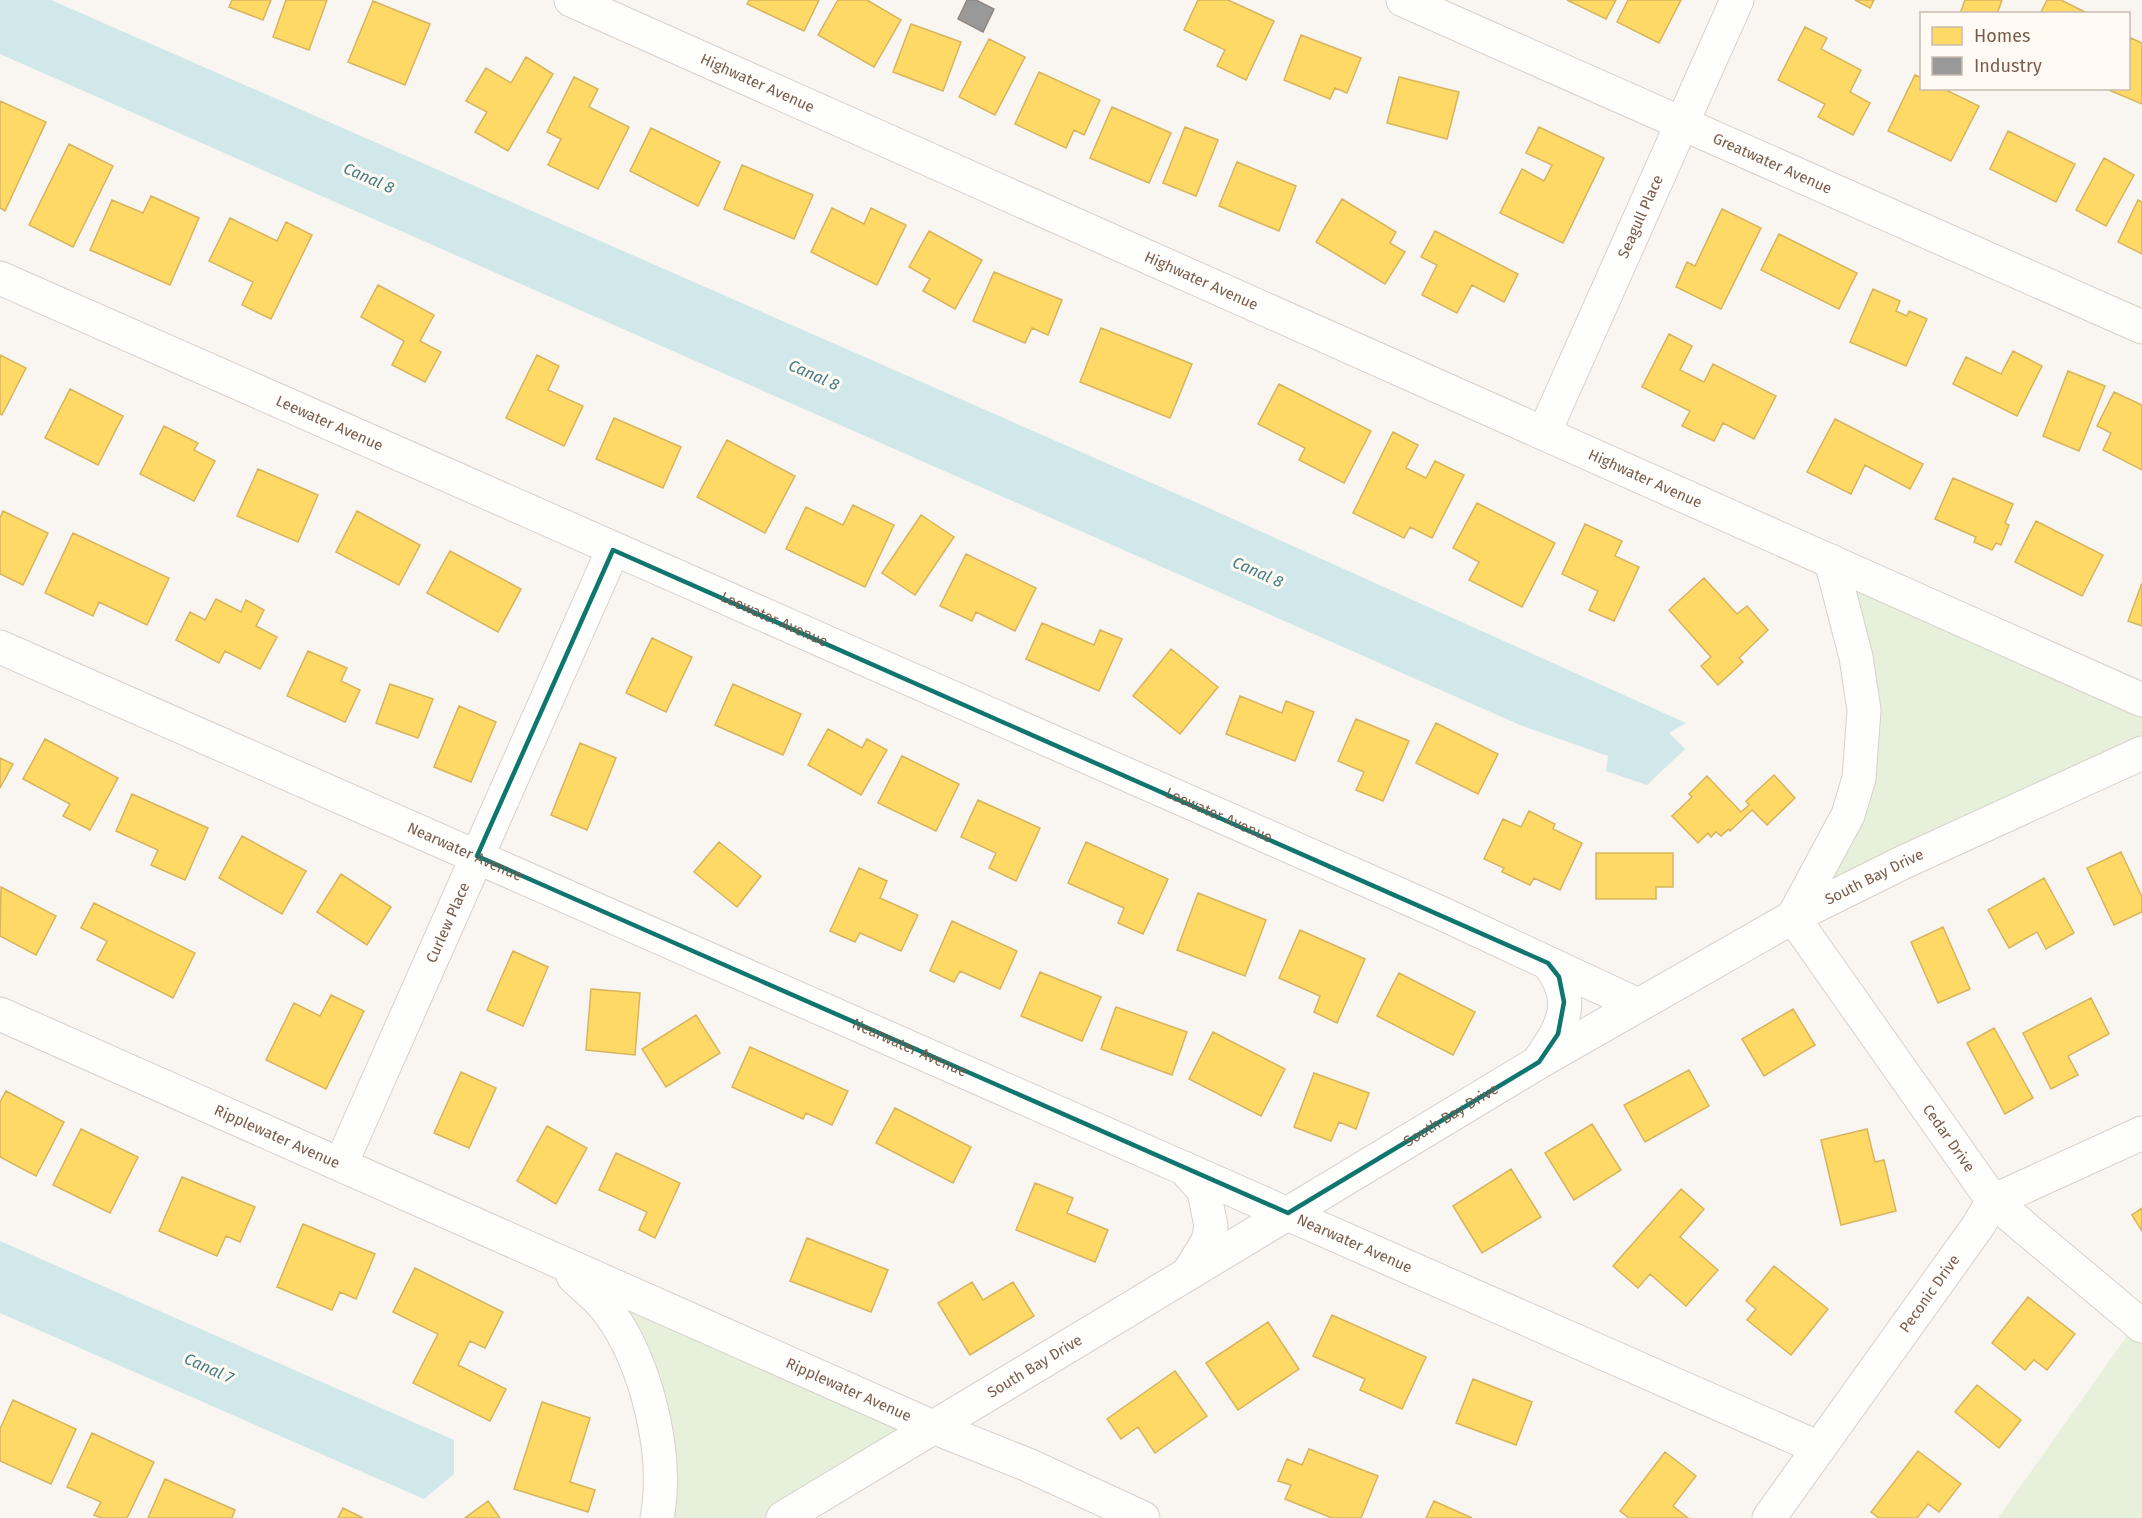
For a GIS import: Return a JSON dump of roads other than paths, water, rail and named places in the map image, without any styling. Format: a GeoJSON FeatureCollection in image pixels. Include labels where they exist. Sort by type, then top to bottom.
{"type":"FeatureCollection","features":[{"type":"Feature","properties":{"kind":"street","name":"Highwater Avenue"},"geometry":{"type":"LineString","coordinates":[[571,0],[2142,700]]}},
{"type":"Feature","properties":{"kind":"street","name":"Greatwater Avenue"},"geometry":{"type":"LineString","coordinates":[[1402,0],[2142,327]]}},
{"type":"Feature","properties":{"kind":"street","name":"Seagull Place"},"geometry":{"type":"LineString","coordinates":[[1544,433],[1737,0]]}},
{"type":"Feature","properties":{"kind":"street","name":"Leewater Avenue"},"geometry":{"type":"LineString","coordinates":[[0,278],[1430,908],[1638,1005]]}},
{"type":"Feature","properties":{"kind":"street","name":"Curlew Place"},"geometry":{"type":"LineString","coordinates":[[341,1164],[613,550]]}},
{"type":"Feature","properties":{"kind":"street"},"geometry":{"type":"LineString","coordinates":[[1794,916],[1848,815],[1859,778],[1864,710],[1856,657],[1831,561]]}},
{"type":"Feature","properties":{"kind":"street","name":"Nearwater Avenue"},"geometry":{"type":"LineString","coordinates":[[0,647],[1819,1448]]}},
{"type":"Feature","properties":{"kind":"street","name":"South Bay Drive"},"geometry":{"type":"LineString","coordinates":[[783,1518],[1539,1062],[1794,916],[1906,861],[2142,753]]}},
{"type":"Feature","properties":{"kind":"street","name":"Cedar Drive"},"geometry":{"type":"LineString","coordinates":[[1794,916],[1993,1201],[2142,1326]]}},
{"type":"Feature","properties":{"kind":"street"},"geometry":{"type":"LineString","coordinates":[[1539,1062],[1558,1034],[1564,1002],[1560,977],[1548,963]]}},
{"type":"Feature","properties":{"kind":"street","name":"Ripplewater Avenue"},"geometry":{"type":"LineString","coordinates":[[0,1014],[933,1428],[1028,1465],[1143,1518]]}},
{"type":"Feature","properties":{"kind":"street","name":"Peconic Drive"},"geometry":{"type":"LineString","coordinates":[[1769,1518],[1993,1201],[2142,1132]]}},
{"type":"Feature","properties":{"kind":"street"},"geometry":{"type":"LineString","coordinates":[[1184,1168],[1204,1191],[1211,1226],[1208,1241],[1189,1273]]}},
{"type":"Feature","properties":{"kind":"street","name":"Ripplewater Avenue"},"geometry":{"type":"LineString","coordinates":[[554,1259],[608,1309],[635,1358],[653,1416],[660,1489],[657,1518]]}},
{"type":"Feature","properties":{"kind":"water","name":"Canal 8"},"geometry":{"type":"Polygon","coordinates":[[[0,0],[51,0],[1202,505],[1686,723],[1669,733],[1685,749],[1647,785],[1606,771],[1608,756],[1520,725],[0,54],[0,0]]]}},
{"type":"Feature","properties":{"kind":"water","name":"Canal 7"},"geometry":{"type":"Polygon","coordinates":[[[0,1241],[454,1440],[454,1474],[424,1499],[0,1313],[0,1241]]]}}]}
